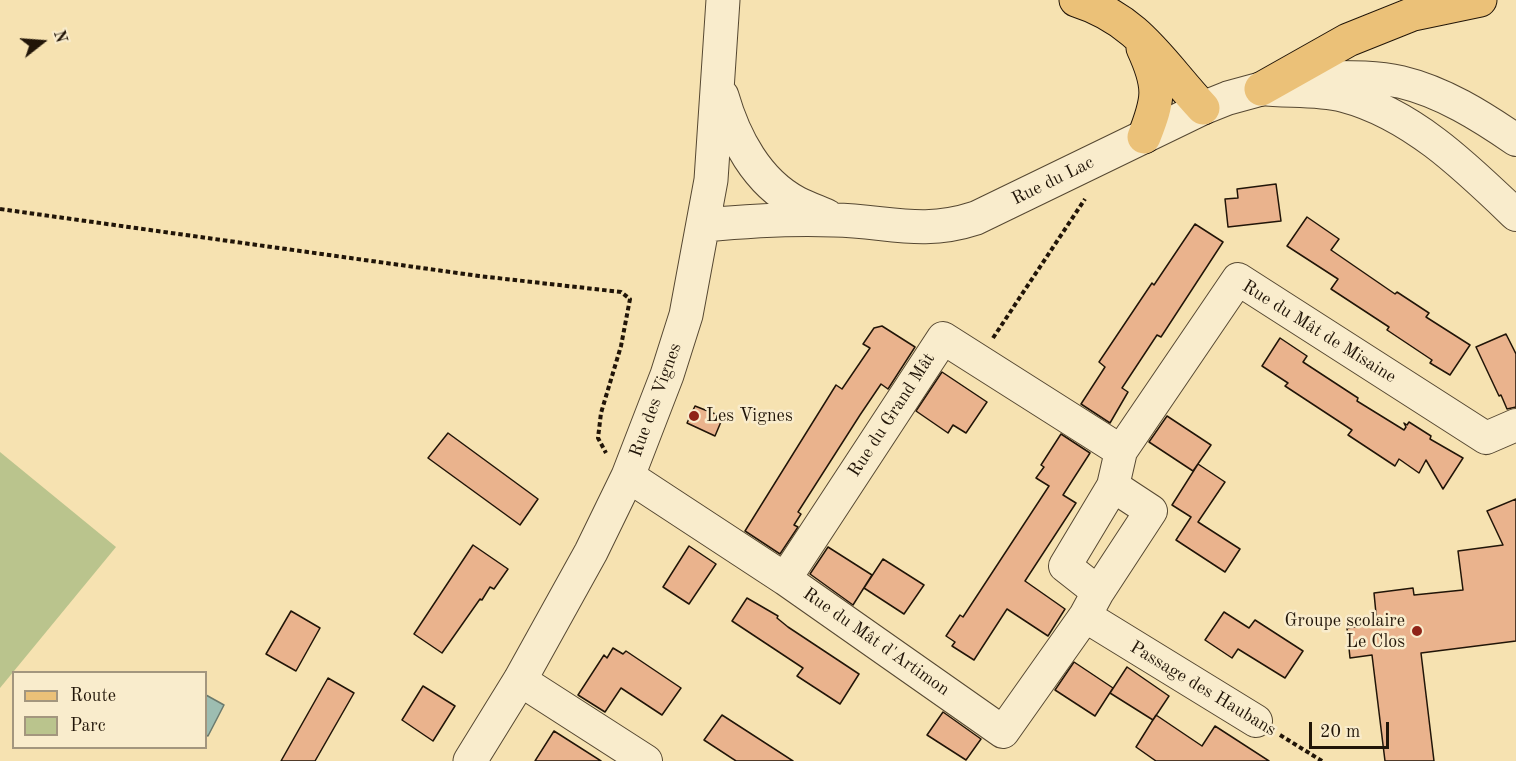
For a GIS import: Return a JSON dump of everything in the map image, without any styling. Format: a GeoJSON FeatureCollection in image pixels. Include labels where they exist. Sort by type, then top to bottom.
{"type":"FeatureCollection","features":[{"type":"Feature","properties":{"kind":"main road"},"geometry":{"type":"LineString","coordinates":[[1076,0],[1110,13],[1136,33],[1159,56],[1179,83],[1203,108]]}},
{"type":"Feature","properties":{"kind":"main road"},"geometry":{"type":"LineString","coordinates":[[1262,89],[1359,36],[1413,14],[1480,0]]}},
{"type":"Feature","properties":{"kind":"main road"},"geometry":{"type":"LineString","coordinates":[[1136,33],[1150,64],[1157,88],[1157,99],[1144,137]]}},
{"type":"Feature","properties":{"kind":"street","name":"Rue des Vignes"},"geometry":{"type":"LineString","coordinates":[[471,761],[520,680],[591,552],[618,467],[668,375],[686,315],[711,180],[723,0]]}},
{"type":"Feature","properties":{"kind":"street","name":"Rue du Lac"},"geometry":{"type":"LineString","coordinates":[[717,77],[727,114],[737,138],[759,171],[782,194]]}},
{"type":"Feature","properties":{"kind":"street","name":"Rue du Lac"},"geometry":{"type":"LineString","coordinates":[[704,225],[760,220],[835,219],[917,228],[957,224],[976,218],[1203,108],[1228,98],[1315,77],[1370,78],[1400,82],[1432,92],[1481,116],[1516,140]]}},
{"type":"Feature","properties":{"kind":"street","name":"Rue du Lac"},"geometry":{"type":"LineString","coordinates":[[1262,89],[1341,95],[1385,111],[1410,125],[1433,142],[1480,180],[1516,214]]}},
{"type":"Feature","properties":{"kind":"street","name":"Rue du Lac"},"geometry":{"type":"LineString","coordinates":[[711,180],[739,180],[782,194],[835,219]]}},
{"type":"Feature","properties":{"kind":"street","name":"Rue du Mât de Misaine"},"geometry":{"type":"LineString","coordinates":[[1121,451],[1238,279],[1486,438],[1516,425]]}},
{"type":"Feature","properties":{"kind":"street","name":"Rue du Grand Mât"},"geometry":{"type":"LineString","coordinates":[[785,579],[943,338],[1121,451]]}},
{"type":"Feature","properties":{"kind":"street"},"geometry":{"type":"LineString","coordinates":[[1092,604],[1151,511],[1113,486],[1121,451]]}},
{"type":"Feature","properties":{"kind":"street","name":"Rue du Mât d'Artimon"},"geometry":{"type":"LineString","coordinates":[[618,467],[785,579],[1004,732],[1092,604]]}},
{"type":"Feature","properties":{"kind":"street","name":"Passage des Haubans"},"geometry":{"type":"LineString","coordinates":[[1113,486],[1065,566],[1092,604],[1256,721]]}},
{"type":"Feature","properties":{"kind":"street"},"geometry":{"type":"LineString","coordinates":[[520,680],[646,761]]}},
{"type":"Feature","properties":{"kind":"path"},"geometry":{"type":"LineString","coordinates":[[0,209],[479,276],[621,292],[630,299],[621,346],[601,413],[598,438],[618,467]]}},
{"type":"Feature","properties":{"kind":"path"},"geometry":{"type":"LineString","coordinates":[[978,361],[1077,212]]}},
{"type":"Feature","properties":{"kind":"path","name":"Passage des Haubans"},"geometry":{"type":"LineString","coordinates":[[1256,721],[1322,761]]}},
{"type":"Feature","properties":{"kind":"green space"},"geometry":{"type":"Polygon","coordinates":[[[0,452],[116,547],[0,688],[0,452]]]}},
{"type":"Feature","properties":{"kind":"shaded area"},"geometry":{"type":"Polygon","coordinates":[[[207,696],[224,705],[207,736],[207,696]]]}},
{"type":"Feature","properties":{"kind":"building"},"geometry":{"type":"Polygon","coordinates":[[[1276,184],[1281,221],[1228,227],[1225,199],[1238,198],[1237,189],[1276,184]]]}},
{"type":"Feature","properties":{"kind":"building"},"geometry":{"type":"Polygon","coordinates":[[[1307,217],[1339,239],[1331,250],[1395,294],[1397,292],[1429,313],[1426,317],[1470,345],[1450,375],[1430,363],[1432,360],[1387,330],[1389,327],[1331,289],[1338,279],[1287,246],[1307,217]]]}},
{"type":"Feature","properties":{"kind":"building"},"geometry":{"type":"Polygon","coordinates":[[[1195,224],[1223,242],[1161,337],[1157,335],[1122,388],[1128,392],[1110,423],[1081,404],[1105,367],[1099,362],[1195,224]]]}},
{"type":"Feature","properties":{"kind":"building"},"geometry":{"type":"Polygon","coordinates":[[[882,326],[915,347],[888,389],[881,384],[860,415],[798,512],[801,514],[794,525],[798,527],[780,554],[745,531],[836,385],[842,389],[870,348],[863,344],[874,328],[882,326]]]}},
{"type":"Feature","properties":{"kind":"building"},"geometry":{"type":"Polygon","coordinates":[[[1506,334],[1516,354],[1516,407],[1507,409],[1476,347],[1506,334]]]}},
{"type":"Feature","properties":{"kind":"building"},"geometry":{"type":"Polygon","coordinates":[[[1280,338],[1307,356],[1303,362],[1358,398],[1357,401],[1404,430],[1406,427],[1404,423],[1407,425],[1409,422],[1431,436],[1430,439],[1463,458],[1443,489],[1426,460],[1419,473],[1399,459],[1395,466],[1348,435],[1352,430],[1285,386],[1288,383],[1262,366],[1280,338]]]}},
{"type":"Feature","properties":{"kind":"building"},"geometry":{"type":"Polygon","coordinates":[[[942,372],[987,402],[966,433],[953,425],[948,433],[916,411],[942,372]]]}},
{"type":"Feature","properties":{"kind":"building"},"geometry":{"type":"Polygon","coordinates":[[[695,406],[723,417],[715,436],[687,423],[695,406]]]}},
{"type":"Feature","properties":{"kind":"building"},"geometry":{"type":"Polygon","coordinates":[[[1167,416],[1211,445],[1193,471],[1149,442],[1167,416]]]}},
{"type":"Feature","properties":{"kind":"building"},"geometry":{"type":"Polygon","coordinates":[[[448,433],[538,499],[520,525],[428,458],[448,433]]]}},
{"type":"Feature","properties":{"kind":"building"},"geometry":{"type":"Polygon","coordinates":[[[1061,434],[1090,453],[1063,495],[1076,503],[1025,581],[1065,609],[1048,636],[1007,609],[974,660],[952,646],[955,642],[946,636],[960,615],[963,617],[1049,486],[1036,478],[1044,467],[1041,465],[1061,434]]]}},
{"type":"Feature","properties":{"kind":"building"},"geometry":{"type":"Polygon","coordinates":[[[1198,464],[1225,482],[1198,522],[1240,549],[1225,572],[1176,540],[1191,517],[1172,505],[1198,464]]]}},
{"type":"Feature","properties":{"kind":"building"},"geometry":{"type":"Polygon","coordinates":[[[1516,499],[1516,641],[1421,653],[1434,761],[1385,761],[1372,655],[1350,658],[1347,628],[1377,624],[1374,593],[1413,588],[1414,595],[1463,590],[1458,551],[1503,545],[1487,511],[1516,499]]]}},
{"type":"Feature","properties":{"kind":"building"},"geometry":{"type":"Polygon","coordinates":[[[473,545],[508,569],[494,589],[490,587],[482,600],[480,599],[442,653],[414,634],[473,545]]]}},
{"type":"Feature","properties":{"kind":"building"},"geometry":{"type":"Polygon","coordinates":[[[689,546],[716,564],[689,604],[663,587],[689,546]]]}},
{"type":"Feature","properties":{"kind":"building"},"geometry":{"type":"Polygon","coordinates":[[[828,547],[872,575],[853,605],[810,574],[828,547]]]}},
{"type":"Feature","properties":{"kind":"building"},"geometry":{"type":"Polygon","coordinates":[[[883,559],[924,585],[904,614],[864,588],[883,559]]]}},
{"type":"Feature","properties":{"kind":"building"},"geometry":{"type":"Polygon","coordinates":[[[747,598],[778,616],[777,618],[788,627],[859,674],[840,704],[797,676],[803,668],[732,621],[747,598]]]}},
{"type":"Feature","properties":{"kind":"building"},"geometry":{"type":"Polygon","coordinates":[[[291,611],[320,628],[296,671],[266,654],[291,611]]]}},
{"type":"Feature","properties":{"kind":"building"},"geometry":{"type":"Polygon","coordinates":[[[1224,612],[1249,628],[1255,620],[1303,651],[1285,678],[1238,649],[1232,658],[1205,640],[1224,612]]]}},
{"type":"Feature","properties":{"kind":"building"},"geometry":{"type":"Polygon","coordinates":[[[613,648],[623,654],[626,651],[681,688],[662,715],[621,688],[605,712],[578,695],[604,655],[607,658],[613,648]]]}},
{"type":"Feature","properties":{"kind":"building"},"geometry":{"type":"Polygon","coordinates":[[[1074,662],[1113,688],[1095,716],[1055,690],[1074,662]]]}},
{"type":"Feature","properties":{"kind":"building"},"geometry":{"type":"Polygon","coordinates":[[[1127,667],[1169,696],[1153,720],[1110,693],[1127,667]]]}},
{"type":"Feature","properties":{"kind":"building"},"geometry":{"type":"Polygon","coordinates":[[[328,678],[354,693],[315,761],[281,761],[328,678]]]}},
{"type":"Feature","properties":{"kind":"building"},"geometry":{"type":"Polygon","coordinates":[[[423,686],[455,706],[433,741],[402,720],[423,686]]]}},
{"type":"Feature","properties":{"kind":"building"},"geometry":{"type":"Polygon","coordinates":[[[943,712],[981,739],[966,760],[927,735],[943,712]]]}},
{"type":"Feature","properties":{"kind":"building"},"geometry":{"type":"Polygon","coordinates":[[[722,715],[793,761],[736,761],[704,740],[722,715]]]}},
{"type":"Feature","properties":{"kind":"building"},"geometry":{"type":"Polygon","coordinates":[[[1156,715],[1202,746],[1215,726],[1269,761],[1156,761],[1136,747],[1156,715]]]}},
{"type":"Feature","properties":{"kind":"building"},"geometry":{"type":"Polygon","coordinates":[[[554,731],[601,761],[535,761],[554,731]]]}},
{"type":"Feature","properties":{"kind":"place","name":"Les Vignes"},"geometry":{"type":"Point","coordinates":[694,416]}},
{"type":"Feature","properties":{"kind":"place","name":"Groupe scolaire Le Clos"},"geometry":{"type":"Point","coordinates":[1417,631]}}]}
